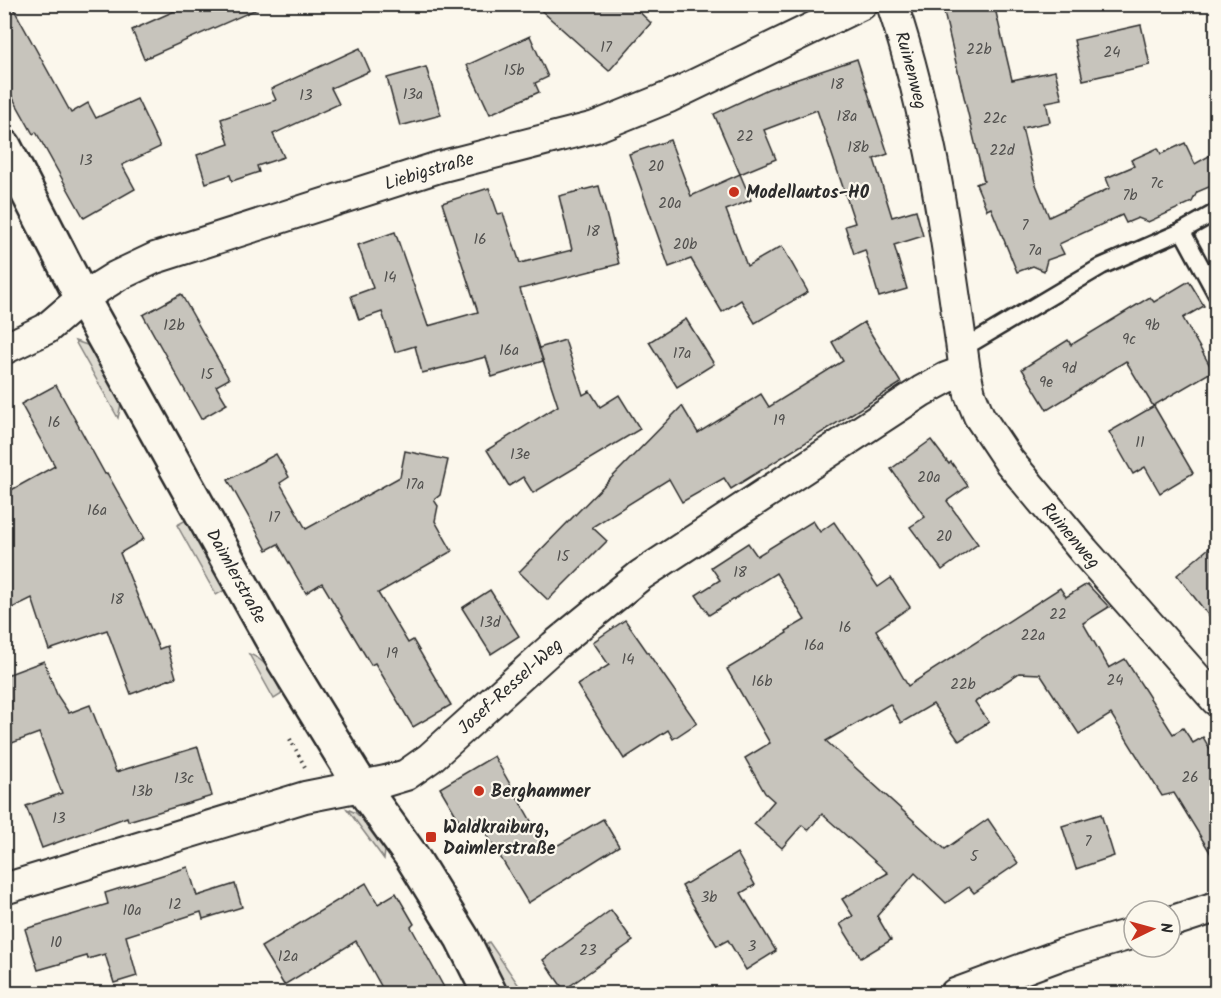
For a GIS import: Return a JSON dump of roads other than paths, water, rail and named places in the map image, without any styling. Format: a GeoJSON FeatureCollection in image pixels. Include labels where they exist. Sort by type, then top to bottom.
{"type":"FeatureCollection","features":[{"type":"Feature","properties":{"kind":"street","name":"Liebigstraße"},"geometry":{"type":"LineString","coordinates":[[4,350],[46,329],[82,298],[117,276],[155,258],[439,167],[595,127],[669,97],[862,4]]}},
{"type":"Feature","properties":{"kind":"street","name":"Ruinenweg"},"geometry":{"type":"LineString","coordinates":[[892,4],[910,63],[933,168],[963,360],[970,394],[979,416],[1009,461],[1092,560],[1216,700]]}},
{"type":"Feature","properties":{"kind":"street","name":"Daimlerstraße"},"geometry":{"type":"LineString","coordinates":[[4,146],[82,298],[283,659],[361,786],[412,857],[441,903],[490,993]]}},
{"type":"Feature","properties":{"kind":"street","name":"Josef-Ressel-Weg"},"geometry":{"type":"LineString","coordinates":[[4,889],[304,797],[386,782],[406,775],[430,758],[554,646],[641,575],[945,378],[963,360]]}},
{"type":"Feature","properties":{"kind":"street"},"geometry":{"type":"LineString","coordinates":[[1182,918],[1216,907]]}},
{"type":"Feature","properties":{"kind":"street"},"geometry":{"type":"LineString","coordinates":[[955,993],[1063,954],[1122,937]]}},
{"type":"Feature","properties":{"kind":"lane"},"geometry":{"type":"LineString","coordinates":[[963,360],[1102,266],[1182,231],[1216,212]]}},
{"type":"Feature","properties":{"kind":"lane"},"geometry":{"type":"LineString","coordinates":[[1182,231],[1216,294]]}},
{"type":"Feature","properties":{"kind":"place","name":"Modellautos-H0"},"geometry":{"type":"Point","coordinates":[734,192]}},
{"type":"Feature","properties":{"kind":"place","name":"Berghammer"},"geometry":{"type":"Point","coordinates":[479,791]}},
{"type":"Feature","properties":{"kind":"place","name":"Waldkraiburg, Daimlerstraße"},"geometry":{"type":"Point","coordinates":[431,837]}}]}
